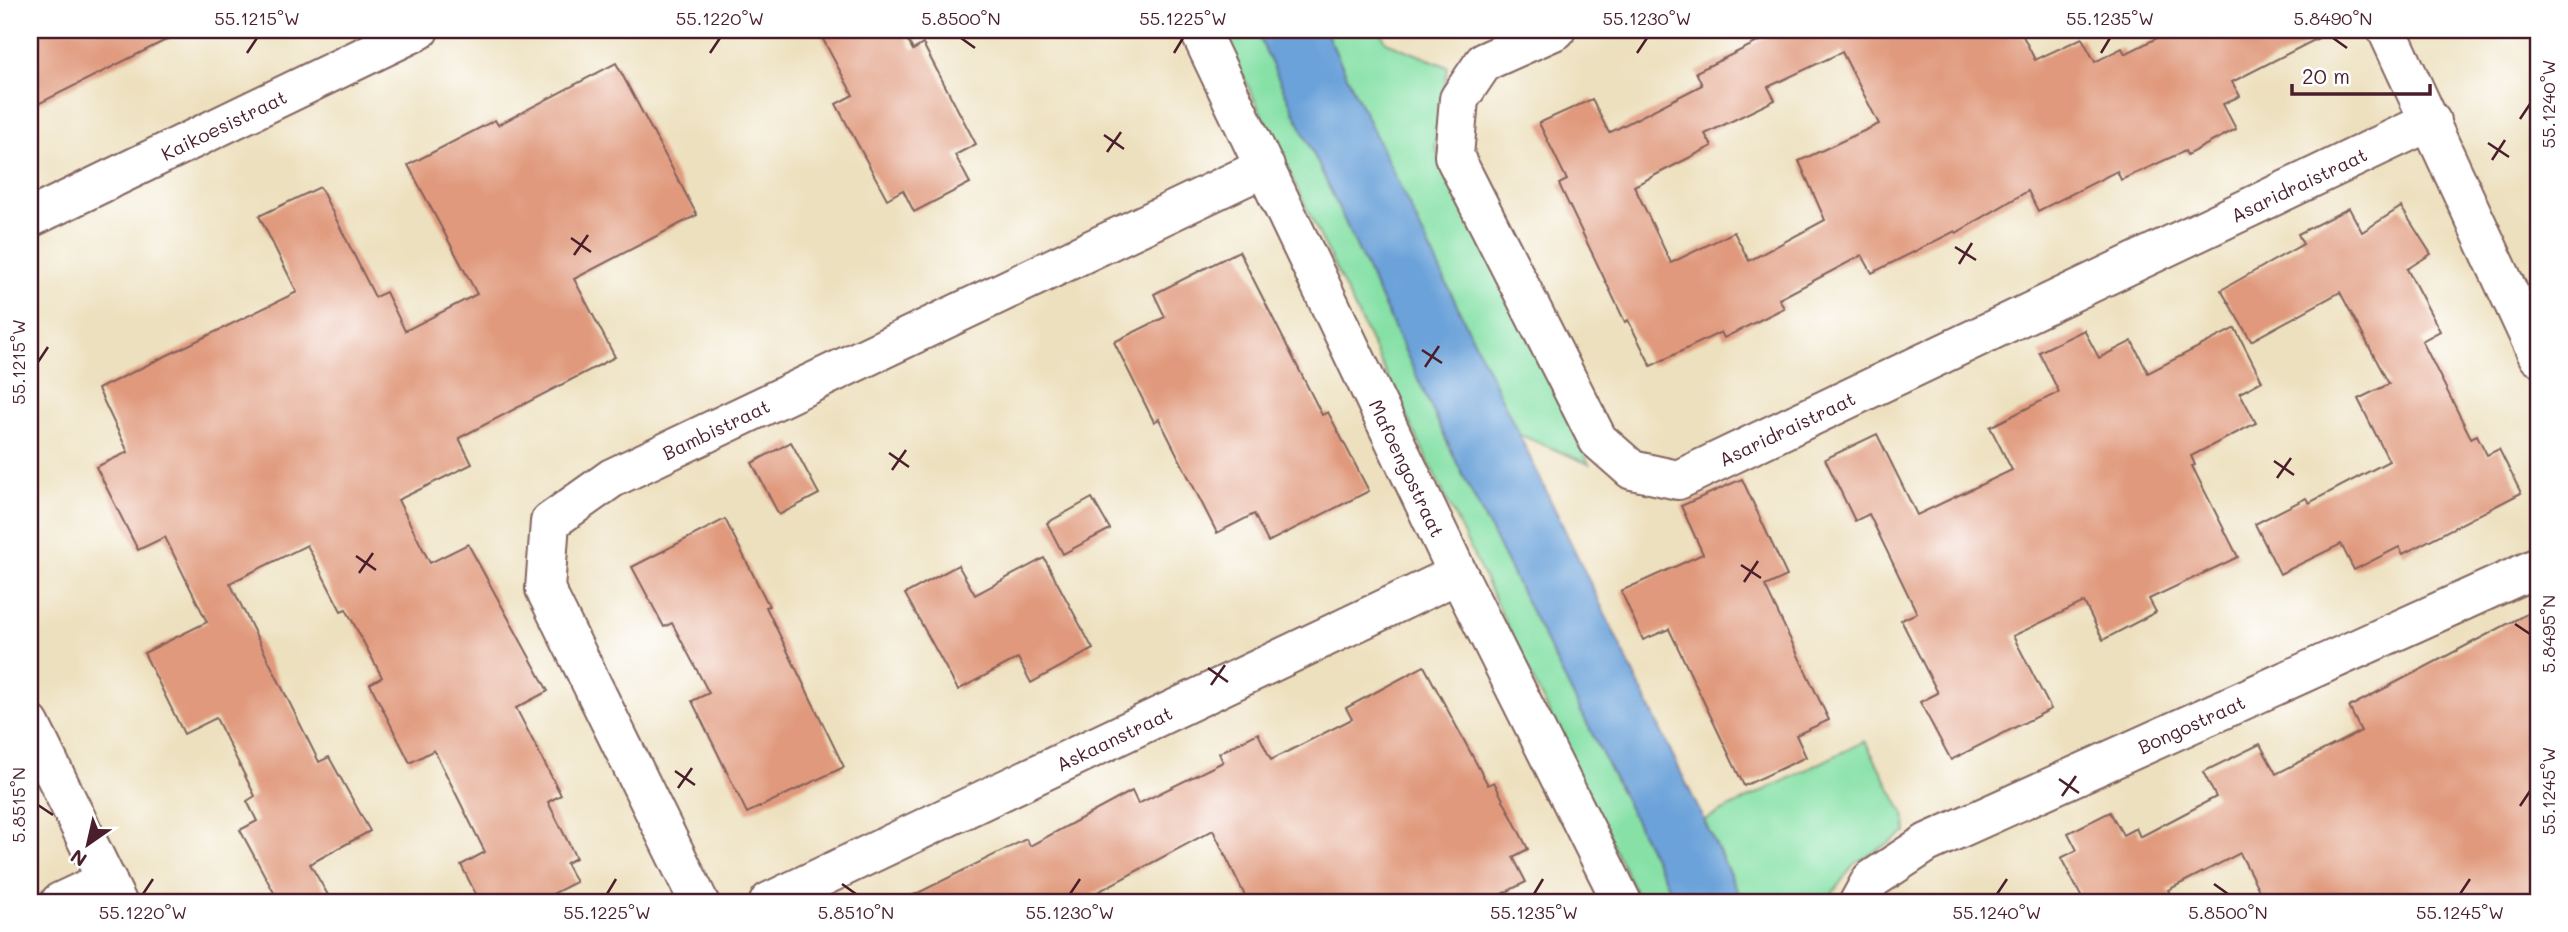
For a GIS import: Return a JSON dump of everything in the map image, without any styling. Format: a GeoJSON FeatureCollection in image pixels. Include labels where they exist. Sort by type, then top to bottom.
{"type":"FeatureCollection","features":[{"type":"Feature","properties":{"kind":"street","name":"Kaikoesistraat"},"geometry":{"type":"LineString","coordinates":[[30,218],[419,30]]}},
{"type":"Feature","properties":{"kind":"street","name":"Mafoengostraat"},"geometry":{"type":"LineString","coordinates":[[1199,30],[1458,574],[1622,902]]}},
{"type":"Feature","properties":{"kind":"street","name":"Asaridraistraat"},"geometry":{"type":"LineString","coordinates":[[1556,30],[1484,62],[1460,99],[1454,156],[1598,440],[1632,470],[1678,480],[2431,121]]}},
{"type":"Feature","properties":{"kind":"street"},"geometry":{"type":"LineString","coordinates":[[2387,30],[2538,356]]}},
{"type":"Feature","properties":{"kind":"street","name":"Bambistraat"},"geometry":{"type":"LineString","coordinates":[[699,902],[545,589],[550,522],[612,478],[1265,167]]}},
{"type":"Feature","properties":{"kind":"street","name":"Bongostraat"},"geometry":{"type":"LineString","coordinates":[[1859,902],[1871,880],[1927,843],[2538,568]]}},
{"type":"Feature","properties":{"kind":"street","name":"Askaanstraat"},"geometry":{"type":"LineString","coordinates":[[769,902],[1458,574]]}},
{"type":"Feature","properties":{"kind":"street"},"geometry":{"type":"LineString","coordinates":[[30,724],[112,891],[60,902]]}},
{"type":"Feature","properties":{"kind":"green space"},"geometry":{"type":"Polygon","coordinates":[[[1221,30],[1256,30],[1458,465],[1676,902],[1640,902],[1221,30]]]}},
{"type":"Feature","properties":{"kind":"green space"},"geometry":{"type":"Polygon","coordinates":[[[1325,30],[1380,30],[1386,42],[1448,67],[1435,146],[1589,464],[1518,434],[1325,30]]]}},
{"type":"Feature","properties":{"kind":"green space"},"geometry":{"type":"Polygon","coordinates":[[[1865,741],[1904,814],[1907,832],[1854,864],[1826,902],[1743,902],[1704,820],[1865,741]]]}},
{"type":"Feature","properties":{"kind":"water"},"geometry":{"type":"Polygon","coordinates":[[[1256,30],[1325,30],[1743,902],[1676,902],[1458,465],[1256,30]]]}},
{"type":"Feature","properties":{"kind":"building"},"geometry":{"type":"Polygon","coordinates":[[[30,30],[186,30],[30,108],[30,30]]]}},
{"type":"Feature","properties":{"kind":"building"},"geometry":{"type":"Polygon","coordinates":[[[818,30],[902,30],[913,50],[923,44],[976,144],[955,155],[970,183],[914,212],[903,190],[887,199],[836,104],[853,95],[818,30]]]}},
{"type":"Feature","properties":{"kind":"building"},"geometry":{"type":"Polygon","coordinates":[[[1782,30],[2020,30],[2035,60],[2082,38],[2095,62],[2122,48],[2125,54],[2173,30],[2334,30],[2232,82],[2240,96],[2223,104],[2236,129],[2187,155],[2185,151],[2121,180],[2117,171],[2038,211],[2028,191],[1956,233],[1955,231],[1872,273],[1862,255],[1779,299],[1784,308],[1724,338],[1721,332],[1651,366],[1628,320],[1625,322],[1559,184],[1567,180],[1539,123],[1592,99],[1609,133],[1702,85],[1696,72],[1782,30]],[[1842,52],[1768,87],[1775,100],[1705,134],[1712,146],[1634,186],[1671,263],[1734,232],[1749,261],[1825,220],[1799,161],[1879,124],[1842,52]]]}},
{"type":"Feature","properties":{"kind":"building"},"geometry":{"type":"Polygon","coordinates":[[[616,63],[697,215],[574,279],[615,357],[459,438],[472,464],[398,500],[430,563],[468,544],[548,691],[516,708],[561,795],[548,802],[576,858],[566,863],[576,882],[537,902],[480,902],[461,865],[485,852],[434,750],[410,763],[370,684],[382,677],[346,609],[341,611],[307,545],[230,583],[319,762],[329,757],[370,831],[310,864],[332,902],[279,902],[240,830],[257,821],[247,801],[255,796],[216,718],[184,734],[144,653],[207,622],[165,537],[138,550],[96,467],[128,452],[98,389],[297,292],[259,216],[320,187],[375,297],[386,292],[405,331],[477,294],[408,165],[495,120],[498,125],[616,63]]]}},
{"type":"Feature","properties":{"kind":"building"},"geometry":{"type":"Polygon","coordinates":[[[2401,207],[2431,254],[2407,269],[2440,331],[2422,341],[2471,438],[2477,435],[2487,455],[2499,449],[2521,493],[2403,554],[2399,547],[2354,570],[2341,544],[2280,574],[2255,524],[2306,498],[2309,503],[2389,461],[2358,399],[2389,384],[2340,292],[2251,341],[2221,290],[2303,244],[2298,234],[2349,208],[2362,232],[2401,207]]]}},
{"type":"Feature","properties":{"kind":"building"},"geometry":{"type":"Polygon","coordinates":[[[1239,251],[1322,415],[1328,412],[1369,491],[1268,542],[1254,514],[1217,533],[1159,419],[1154,422],[1114,342],[1165,317],[1154,294],[1239,251]]]}},
{"type":"Feature","properties":{"kind":"building"},"geometry":{"type":"Polygon","coordinates":[[[2235,328],[2262,381],[2240,393],[2256,423],[2191,456],[2195,465],[2192,466],[2238,557],[2149,599],[2156,612],[2103,640],[2084,602],[2013,636],[2051,709],[1951,760],[1920,702],[1938,693],[1901,620],[1917,613],[1869,514],[1855,521],[1825,459],[1877,434],[1917,515],[2012,470],[1990,427],[2059,392],[2039,352],[2084,330],[2099,358],[2132,341],[2148,373],[2235,328]]]}},
{"type":"Feature","properties":{"kind":"building"},"geometry":{"type":"Polygon","coordinates":[[[791,442],[819,494],[779,515],[752,463],[791,442]]]}},
{"type":"Feature","properties":{"kind":"building"},"geometry":{"type":"Polygon","coordinates":[[[1742,479],[1787,576],[1765,586],[1829,720],[1796,735],[1806,757],[1744,786],[1669,629],[1643,640],[1621,591],[1703,554],[1681,506],[1742,479]]]}},
{"type":"Feature","properties":{"kind":"building"},"geometry":{"type":"Polygon","coordinates":[[[1092,498],[1110,529],[1063,554],[1047,523],[1092,498]]]}},
{"type":"Feature","properties":{"kind":"building"},"geometry":{"type":"Polygon","coordinates":[[[725,519],[844,767],[747,813],[692,701],[709,693],[672,623],[664,627],[632,567],[725,519]]]}},
{"type":"Feature","properties":{"kind":"building"},"geometry":{"type":"Polygon","coordinates":[[[1044,558],[1093,649],[1031,683],[1018,658],[958,690],[905,594],[958,565],[975,595],[1044,558]]]}},
{"type":"Feature","properties":{"kind":"building"},"geometry":{"type":"Polygon","coordinates":[[[2538,608],[2538,902],[2265,902],[2240,853],[2168,890],[2174,902],[2084,902],[2061,858],[2077,850],[2068,833],[2110,812],[2123,835],[2136,828],[2140,837],[2216,797],[2203,772],[2260,744],[2276,774],[2361,731],[2349,707],[2538,608]]]}},
{"type":"Feature","properties":{"kind":"building"},"geometry":{"type":"Polygon","coordinates":[[[1424,666],[1488,785],[1494,782],[1528,849],[1513,857],[1526,882],[1486,902],[1248,902],[1213,830],[1079,902],[900,902],[1026,839],[1030,846],[1132,791],[1138,804],[1223,762],[1219,753],[1258,733],[1271,760],[1352,719],[1346,708],[1424,666]]]}}]}
